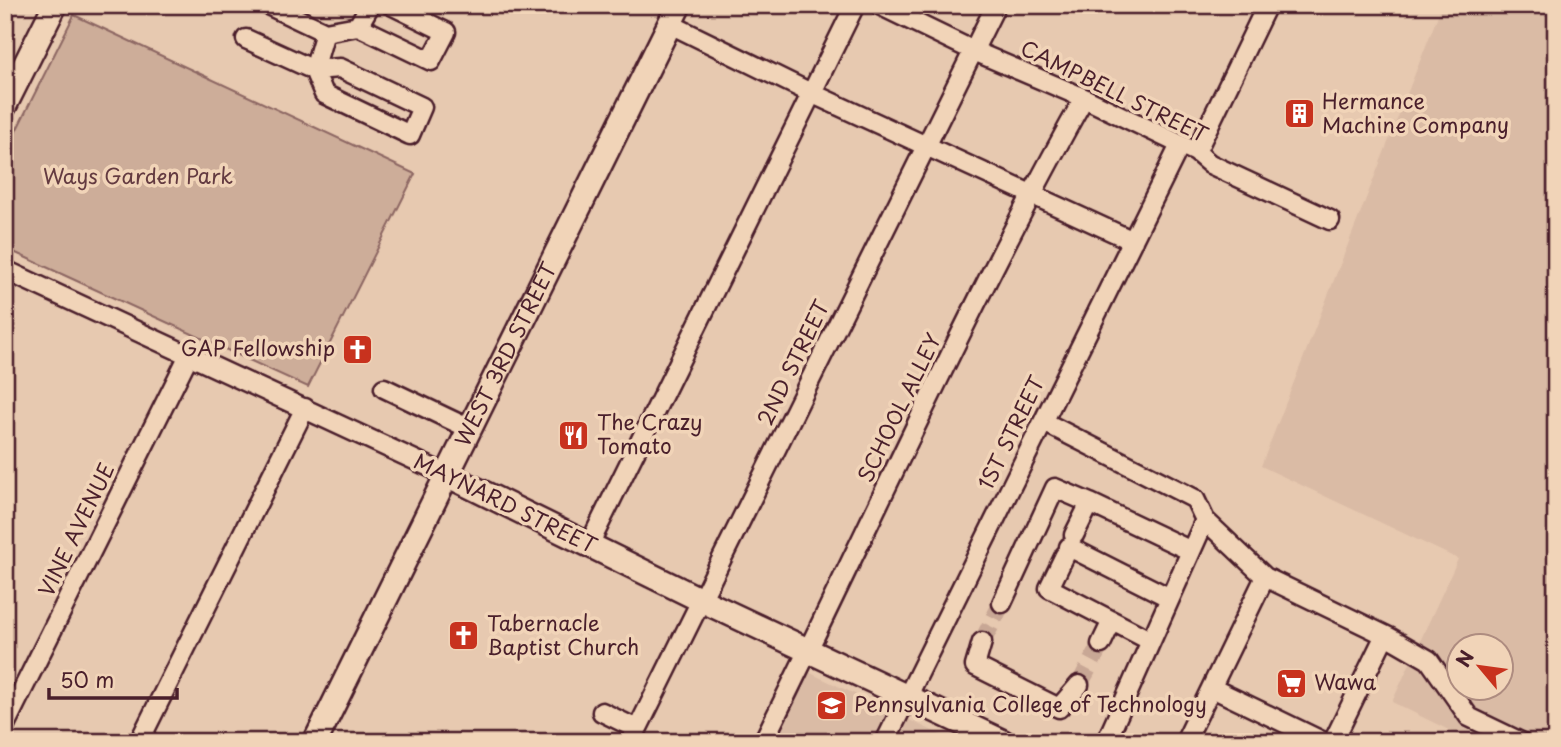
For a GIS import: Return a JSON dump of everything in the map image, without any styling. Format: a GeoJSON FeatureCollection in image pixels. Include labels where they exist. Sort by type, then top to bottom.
{"type":"FeatureCollection","features":[{"type":"Feature","properties":{"kind":"main road"},"geometry":{"type":"LineString","coordinates":[[5,105],[55,5]]}},
{"type":"Feature","properties":{"kind":"main road","name":"WEST 3RD STREET"},"geometry":{"type":"LineString","coordinates":[[315,742],[674,15]]}},
{"type":"Feature","properties":{"kind":"main road","name":"MAYNARD STREET"},"geometry":{"type":"LineString","coordinates":[[447,475],[701,600],[1003,742]]}},
{"type":"Feature","properties":{"kind":"street"},"geometry":{"type":"LineString","coordinates":[[268,5],[325,32],[358,26],[431,61],[446,32],[391,5]]}},
{"type":"Feature","properties":{"kind":"street"},"geometry":{"type":"LineString","coordinates":[[358,26],[370,5]]}},
{"type":"Feature","properties":{"kind":"street"},"geometry":{"type":"LineString","coordinates":[[589,545],[855,5]]}},
{"type":"Feature","properties":{"kind":"street","name":"CAMPBELL STREET"},"geometry":{"type":"LineString","coordinates":[[879,5],[974,51],[1084,97],[1188,148],[1210,164],[1330,219]]}},
{"type":"Feature","properties":{"kind":"street","name":"2ND STREET"},"geometry":{"type":"LineString","coordinates":[[634,736],[996,5]]}},
{"type":"Feature","properties":{"kind":"street","name":"1ST STREET"},"geometry":{"type":"LineString","coordinates":[[885,742],[1133,241],[1267,5]]}},
{"type":"Feature","properties":{"kind":"street"},"geometry":{"type":"LineString","coordinates":[[674,15],[811,93],[1133,241]]}},
{"type":"Feature","properties":{"kind":"street"},"geometry":{"type":"LineString","coordinates":[[246,39],[314,70],[340,68],[422,107],[410,135],[324,93],[314,70],[325,32]]}},
{"type":"Feature","properties":{"kind":"street","name":"SCHOOL ALLEY"},"geometry":{"type":"LineString","coordinates":[[762,742],[1031,195],[1084,97]]}},
{"type":"Feature","properties":{"kind":"street","name":"MAYNARD STREET"},"geometry":{"type":"LineString","coordinates":[[5,271],[447,475]]}},
{"type":"Feature","properties":{"kind":"street","name":"VINE AVENUE"},"geometry":{"type":"LineString","coordinates":[[5,725],[189,355]]}},
{"type":"Feature","properties":{"kind":"street"},"geometry":{"type":"LineString","coordinates":[[384,388],[470,429]]}},
{"type":"Feature","properties":{"kind":"street"},"geometry":{"type":"LineString","coordinates":[[139,742],[305,408]]}},
{"type":"Feature","properties":{"kind":"street"},"geometry":{"type":"LineString","coordinates":[[1044,422],[1195,499],[1205,520],[1265,577],[1385,635],[1429,660],[1469,717],[1521,742]]}},
{"type":"Feature","properties":{"kind":"street"},"geometry":{"type":"LineString","coordinates":[[1002,603],[1055,488],[1191,551]]}},
{"type":"Feature","properties":{"kind":"street"},"geometry":{"type":"LineString","coordinates":[[1090,503],[1049,588],[1151,641]]}},
{"type":"Feature","properties":{"kind":"street"},"geometry":{"type":"LineString","coordinates":[[1105,742],[1205,520]]}},
{"type":"Feature","properties":{"kind":"street"},"geometry":{"type":"LineString","coordinates":[[1069,546],[1170,598]]}},
{"type":"Feature","properties":{"kind":"street"},"geometry":{"type":"LineString","coordinates":[[1185,742],[1265,577]]}},
{"type":"Feature","properties":{"kind":"street"},"geometry":{"type":"LineString","coordinates":[[1101,644],[1112,621]]}},
{"type":"Feature","properties":{"kind":"street"},"geometry":{"type":"LineString","coordinates":[[1333,742],[1385,635]]}},
{"type":"Feature","properties":{"kind":"street"},"geometry":{"type":"LineString","coordinates":[[982,642],[975,666],[1059,708],[1079,685]]}},
{"type":"Feature","properties":{"kind":"street"},"geometry":{"type":"LineString","coordinates":[[1212,688],[1324,742]]}},
{"type":"Feature","properties":{"kind":"street"},"geometry":{"type":"LineString","coordinates":[[602,712],[634,736]]}},
{"type":"Feature","properties":{"kind":"shaded area"},"geometry":{"type":"Polygon","coordinates":[[[1442,5],[1556,5],[1556,742],[1473,742],[1392,702],[1458,559],[1261,466],[1442,5]]]}},
{"type":"Feature","properties":{"kind":"shaded area","name":"Pennsylvania College of Technology"},"geometry":{"type":"Polygon","coordinates":[[[802,669],[956,742],[764,742],[802,669]]]}},
{"type":"Feature","properties":{"kind":"green space","name":"Ways Garden Park"},"geometry":{"type":"Polygon","coordinates":[[[74,15],[415,174],[308,387],[5,248],[5,153],[74,15]]]}},
{"type":"Feature","properties":{"kind":"tunnel"},"geometry":{"type":"LineString","coordinates":[[982,642],[1002,603]]}},
{"type":"Feature","properties":{"kind":"tunnel"},"geometry":{"type":"LineString","coordinates":[[1079,685],[1101,644]]}},
{"type":"Feature","properties":{"kind":"place","name":"Hermance Machine Company"},"geometry":{"type":"Point","coordinates":[1299,114]}},
{"type":"Feature","properties":{"kind":"place","name":"GAP Fellowship"},"geometry":{"type":"Point","coordinates":[358,349]}},
{"type":"Feature","properties":{"kind":"place","name":"The Crazy Tomato"},"geometry":{"type":"Point","coordinates":[574,435]}},
{"type":"Feature","properties":{"kind":"place","name":"Tabernacle Baptist Church"},"geometry":{"type":"Point","coordinates":[464,636]}},
{"type":"Feature","properties":{"kind":"place","name":"Wawa"},"geometry":{"type":"Point","coordinates":[1291,683]}},
{"type":"Feature","properties":{"kind":"place","name":"Pennsylvania College of Technology"},"geometry":{"type":"Point","coordinates":[831,705]}}]}
